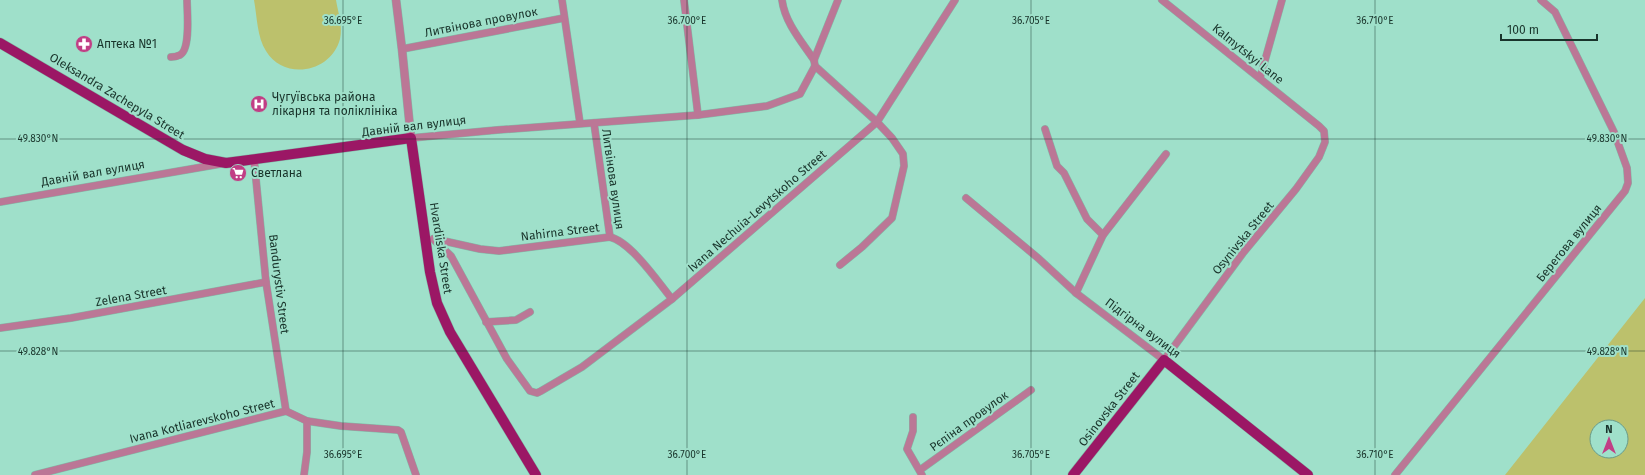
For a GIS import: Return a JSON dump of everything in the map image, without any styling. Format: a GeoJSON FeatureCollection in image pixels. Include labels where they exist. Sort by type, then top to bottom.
{"type":"FeatureCollection","features":[{"type":"Feature","properties":{"kind":"main road","name":"Oleksandra Zachepyla Street"},"geometry":{"type":"LineString","coordinates":[[0,43],[183,150],[205,158],[226,163]]}},
{"type":"Feature","properties":{"kind":"main road","name":"Давній вал вулиця"},"geometry":{"type":"LineString","coordinates":[[226,163],[410,138]]}},
{"type":"Feature","properties":{"kind":"main road","name":"Hvardiiska Street"},"geometry":{"type":"LineString","coordinates":[[410,138],[429,238],[432,288],[443,318],[536,475]]}},
{"type":"Feature","properties":{"kind":"main road","name":"Osinovska Street"},"geometry":{"type":"LineString","coordinates":[[1073,475],[1164,360]]}},
{"type":"Feature","properties":{"kind":"main road","name":"Підгірна вулиця"},"geometry":{"type":"LineString","coordinates":[[1164,360],[1308,475]]}},
{"type":"Feature","properties":{"kind":"street"},"geometry":{"type":"LineString","coordinates":[[171,57],[180,55],[186,44],[187,0]]}},
{"type":"Feature","properties":{"kind":"street","name":"Hvardiiska Street"},"geometry":{"type":"LineString","coordinates":[[396,0],[410,138]]}},
{"type":"Feature","properties":{"kind":"street"},"geometry":{"type":"LineString","coordinates":[[562,0],[580,123]]}},
{"type":"Feature","properties":{"kind":"street"},"geometry":{"type":"LineString","coordinates":[[684,0],[698,115]]}},
{"type":"Feature","properties":{"kind":"street"},"geometry":{"type":"LineString","coordinates":[[782,0],[783,10],[814,63],[877,122],[892,138],[903,154],[904,166],[892,218],[862,247],[840,265]]}},
{"type":"Feature","properties":{"kind":"street","name":"Давній вал вулиця"},"geometry":{"type":"LineString","coordinates":[[410,138],[580,123],[698,115],[767,106],[800,94],[814,63],[838,0]]}},
{"type":"Feature","properties":{"kind":"street","name":"Ivana Nechuia-Levytskoho Street"},"geometry":{"type":"LineString","coordinates":[[486,322],[507,359],[530,391],[537,393],[558,382],[582,366],[672,299],[877,122],[955,0]]}},
{"type":"Feature","properties":{"kind":"street","name":"Kalmytskyi Lane"},"geometry":{"type":"LineString","coordinates":[[1162,0],[1319,126]]}},
{"type":"Feature","properties":{"kind":"street"},"geometry":{"type":"LineString","coordinates":[[1260,78],[1282,0]]}},
{"type":"Feature","properties":{"kind":"street","name":"Берегова вулиця"},"geometry":{"type":"LineString","coordinates":[[1395,475],[1625,191],[1628,183],[1627,168],[1614,132],[1556,12],[1541,0]]}},
{"type":"Feature","properties":{"kind":"street","name":"Литвінова провулок"},"geometry":{"type":"LineString","coordinates":[[402,48],[564,18]]}},
{"type":"Feature","properties":{"kind":"street","name":"Литвінова вулиця"},"geometry":{"type":"LineString","coordinates":[[594,123],[610,237]]}},
{"type":"Feature","properties":{"kind":"street","name":"Osynivska Street"},"geometry":{"type":"LineString","coordinates":[[1164,360],[1243,253],[1296,190],[1319,157],[1325,142],[1324,131],[1319,126]]}},
{"type":"Feature","properties":{"kind":"street"},"geometry":{"type":"LineString","coordinates":[[1045,129],[1057,166],[1064,173],[1087,219],[1103,235]]}},
{"type":"Feature","properties":{"kind":"street"},"geometry":{"type":"LineString","coordinates":[[1076,293],[1103,235],[1166,154]]}},
{"type":"Feature","properties":{"kind":"street","name":"Bandurystiv Street"},"geometry":{"type":"LineString","coordinates":[[254,159],[266,282],[286,411]]}},
{"type":"Feature","properties":{"kind":"street","name":"Давній вал вулиця"},"geometry":{"type":"LineString","coordinates":[[0,202],[226,163]]}},
{"type":"Feature","properties":{"kind":"street","name":"Підгірна вулиця"},"geometry":{"type":"LineString","coordinates":[[966,198],[1003,228],[1076,293],[1164,360]]}},
{"type":"Feature","properties":{"kind":"street","name":"Nahirna Street"},"geometry":{"type":"LineString","coordinates":[[429,238],[480,249],[499,251],[610,237],[618,239],[628,247],[672,299]]}},
{"type":"Feature","properties":{"kind":"street"},"geometry":{"type":"LineString","coordinates":[[429,238],[451,256],[486,322],[516,320],[530,312]]}},
{"type":"Feature","properties":{"kind":"street","name":"Zelena Street"},"geometry":{"type":"LineString","coordinates":[[0,328],[71,318],[266,282]]}},
{"type":"Feature","properties":{"kind":"street","name":"Рєпіна провулок"},"geometry":{"type":"LineString","coordinates":[[921,472],[1031,390]]}},
{"type":"Feature","properties":{"kind":"street","name":"Ivana Kotliarevskoho Street"},"geometry":{"type":"LineString","coordinates":[[40,474],[286,411],[308,421],[341,426],[398,430],[401,432],[416,475]]}},
{"type":"Feature","properties":{"kind":"street"},"geometry":{"type":"LineString","coordinates":[[913,418],[913,431],[907,449],[921,472]]}},
{"type":"Feature","properties":{"kind":"street"},"geometry":{"type":"LineString","coordinates":[[304,475],[307,452],[308,421]]}},
{"type":"Feature","properties":{"kind":"green space"},"geometry":{"type":"Polygon","coordinates":[[[254,0],[336,0],[341,34],[335,51],[317,66],[306,69],[284,67],[274,60],[263,45],[254,0]]]}},
{"type":"Feature","properties":{"kind":"green space"},"geometry":{"type":"Polygon","coordinates":[[[1645,298],[1645,475],[1505,475],[1645,298]]]}},
{"type":"Feature","properties":{"kind":"place","name":"Аптека №1"},"geometry":{"type":"Point","coordinates":[84,44]}},
{"type":"Feature","properties":{"kind":"place","name":"Чугуївська района лікарня та поліклініка"},"geometry":{"type":"Point","coordinates":[259,104]}},
{"type":"Feature","properties":{"kind":"place","name":"Светлана"},"geometry":{"type":"Point","coordinates":[238,173]}}]}
